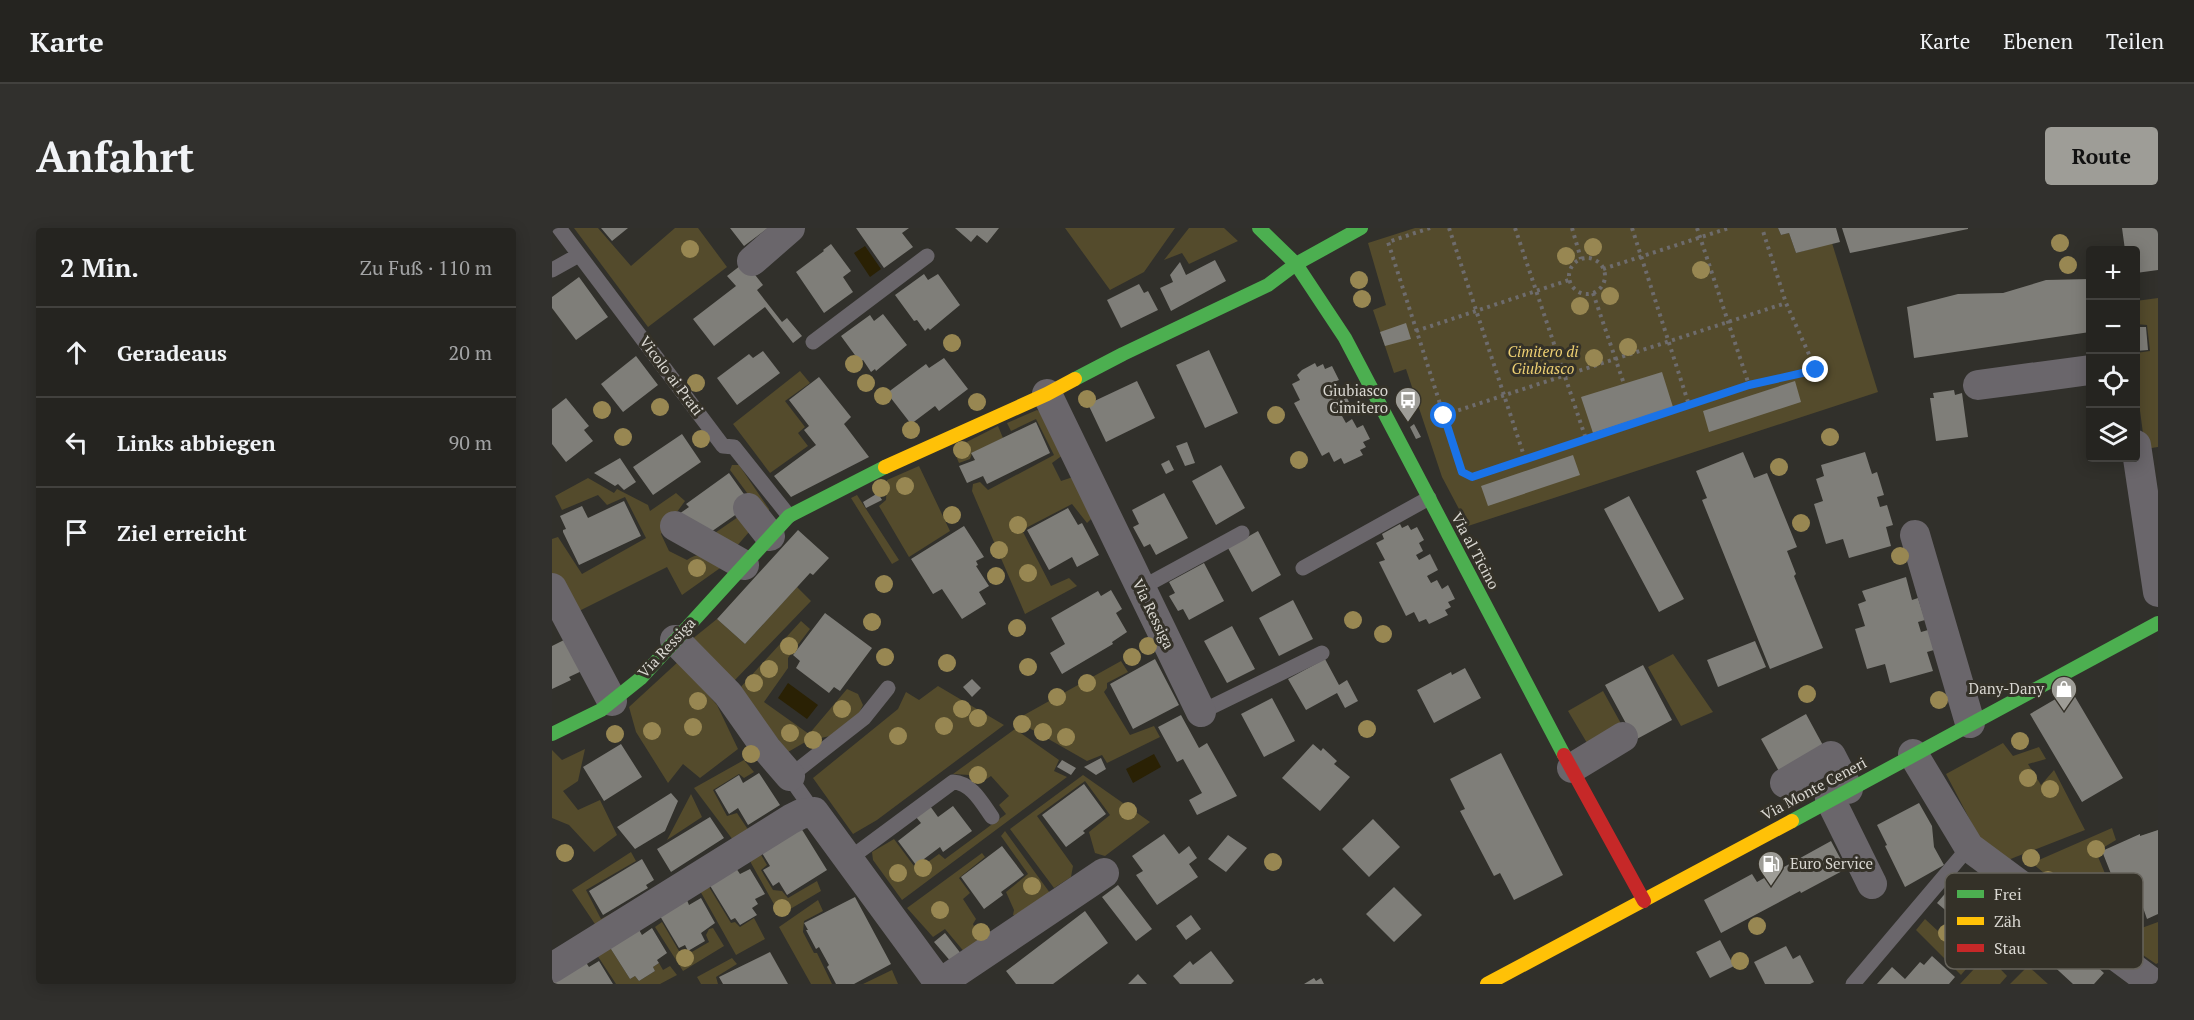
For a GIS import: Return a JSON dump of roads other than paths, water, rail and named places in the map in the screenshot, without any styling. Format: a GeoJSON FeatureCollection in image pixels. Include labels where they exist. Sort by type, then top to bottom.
{"type":"FeatureCollection","features":[{"type":"Feature","properties":{"kind":"street"},"geometry":{"type":"LineString","coordinates":[[752,261],[790,228]]}},
{"type":"Feature","properties":{"kind":"street","name":"Via al Ticino"},"geometry":{"type":"LineString","coordinates":[[1259,228],[1296,264],[1345,338],[1644,901]]}},
{"type":"Feature","properties":{"kind":"street","name":"Via Ressiga"},"geometry":{"type":"LineString","coordinates":[[552,734],[601,710],[641,678],[779,526],[901,459],[1047,394],[1123,354],[1268,285],[1296,264],[1361,228]]}},
{"type":"Feature","properties":{"kind":"street"},"geometry":{"type":"LineString","coordinates":[[1978,385],[2086,371]]}},
{"type":"Feature","properties":{"kind":"street","name":"Via Ressiga"},"geometry":{"type":"LineString","coordinates":[[1047,394],[1201,712]]}},
{"type":"Feature","properties":{"kind":"street"},"geometry":{"type":"LineString","coordinates":[[2139,462],[2158,592]]}},
{"type":"Feature","properties":{"kind":"street"},"geometry":{"type":"LineString","coordinates":[[748,508],[779,526]]}},
{"type":"Feature","properties":{"kind":"street"},"geometry":{"type":"LineString","coordinates":[[675,526],[744,565]]}},
{"type":"Feature","properties":{"kind":"street"},"geometry":{"type":"LineString","coordinates":[[1915,535],[1970,723]]}},
{"type":"Feature","properties":{"kind":"street"},"geometry":{"type":"LineString","coordinates":[[552,588],[612,701]]}},
{"type":"Feature","properties":{"kind":"street","name":"Via Monte Ceneri"},"geometry":{"type":"LineString","coordinates":[[1487,984],[2158,623]]}},
{"type":"Feature","properties":{"kind":"street"},"geometry":{"type":"LineString","coordinates":[[675,640],[728,694],[766,748],[790,776]]}},
{"type":"Feature","properties":{"kind":"street"},"geometry":{"type":"LineString","coordinates":[[1572,768],[1623,737]]}},
{"type":"Feature","properties":{"kind":"street"},"geometry":{"type":"LineString","coordinates":[[1913,754],[1969,848],[2003,873]]}},
{"type":"Feature","properties":{"kind":"street"},"geometry":{"type":"LineString","coordinates":[[1785,783],[1831,756],[1839,794],[1872,884]]}},
{"type":"Feature","properties":{"kind":"street"},"geometry":{"type":"LineString","coordinates":[[552,968],[801,814],[814,812],[939,984],[1104,873]]}},
{"type":"Feature","properties":{"kind":"street"},"geometry":{"type":"LineString","coordinates":[[2134,969],[2154,984]]}},
{"type":"Feature","properties":{"kind":"lane","name":"Vicolo ai Prati"},"geometry":{"type":"LineString","coordinates":[[559,228],[723,446],[734,447],[779,526]]}},
{"type":"Feature","properties":{"kind":"lane"},"geometry":{"type":"LineString","coordinates":[[552,270],[579,255]]}},
{"type":"Feature","properties":{"kind":"lane"},"geometry":{"type":"LineString","coordinates":[[813,342],[927,256]]}},
{"type":"Feature","properties":{"kind":"lane"},"geometry":{"type":"LineString","coordinates":[[1304,568],[1429,498]]}},
{"type":"Feature","properties":{"kind":"lane"},"geometry":{"type":"LineString","coordinates":[[1141,588],[1242,533]]}},
{"type":"Feature","properties":{"kind":"lane","name":"Via Ressiga"},"geometry":{"type":"LineString","coordinates":[[1201,712],[1322,653]]}},
{"type":"Feature","properties":{"kind":"lane"},"geometry":{"type":"LineString","coordinates":[[814,812],[790,776],[864,718],[888,688]]}},
{"type":"Feature","properties":{"kind":"lane"},"geometry":{"type":"LineString","coordinates":[[849,859],[953,782],[962,783],[968,787],[992,817]]}},
{"type":"Feature","properties":{"kind":"lane"},"geometry":{"type":"LineString","coordinates":[[1948,873],[1969,848]]}},
{"type":"Feature","properties":{"kind":"lane"},"geometry":{"type":"LineString","coordinates":[[1853,984],[1945,876]]}},
{"type":"Feature","properties":{"kind":"place","name":"Giubiasco Cimitero"},"geometry":{"type":"Point","coordinates":[1408,423]}},
{"type":"Feature","properties":{"kind":"place","name":"Dany-Dany"},"geometry":{"type":"Point","coordinates":[2064,712]}},
{"type":"Feature","properties":{"kind":"place","name":"Euro Service"},"geometry":{"type":"Point","coordinates":[1771,887]}},
{"type":"Feature","properties":{"kind":"park label","name":"Cimitero di Giubiasco"},"geometry":{"type":"Point","coordinates":[1543,360]}}]}
